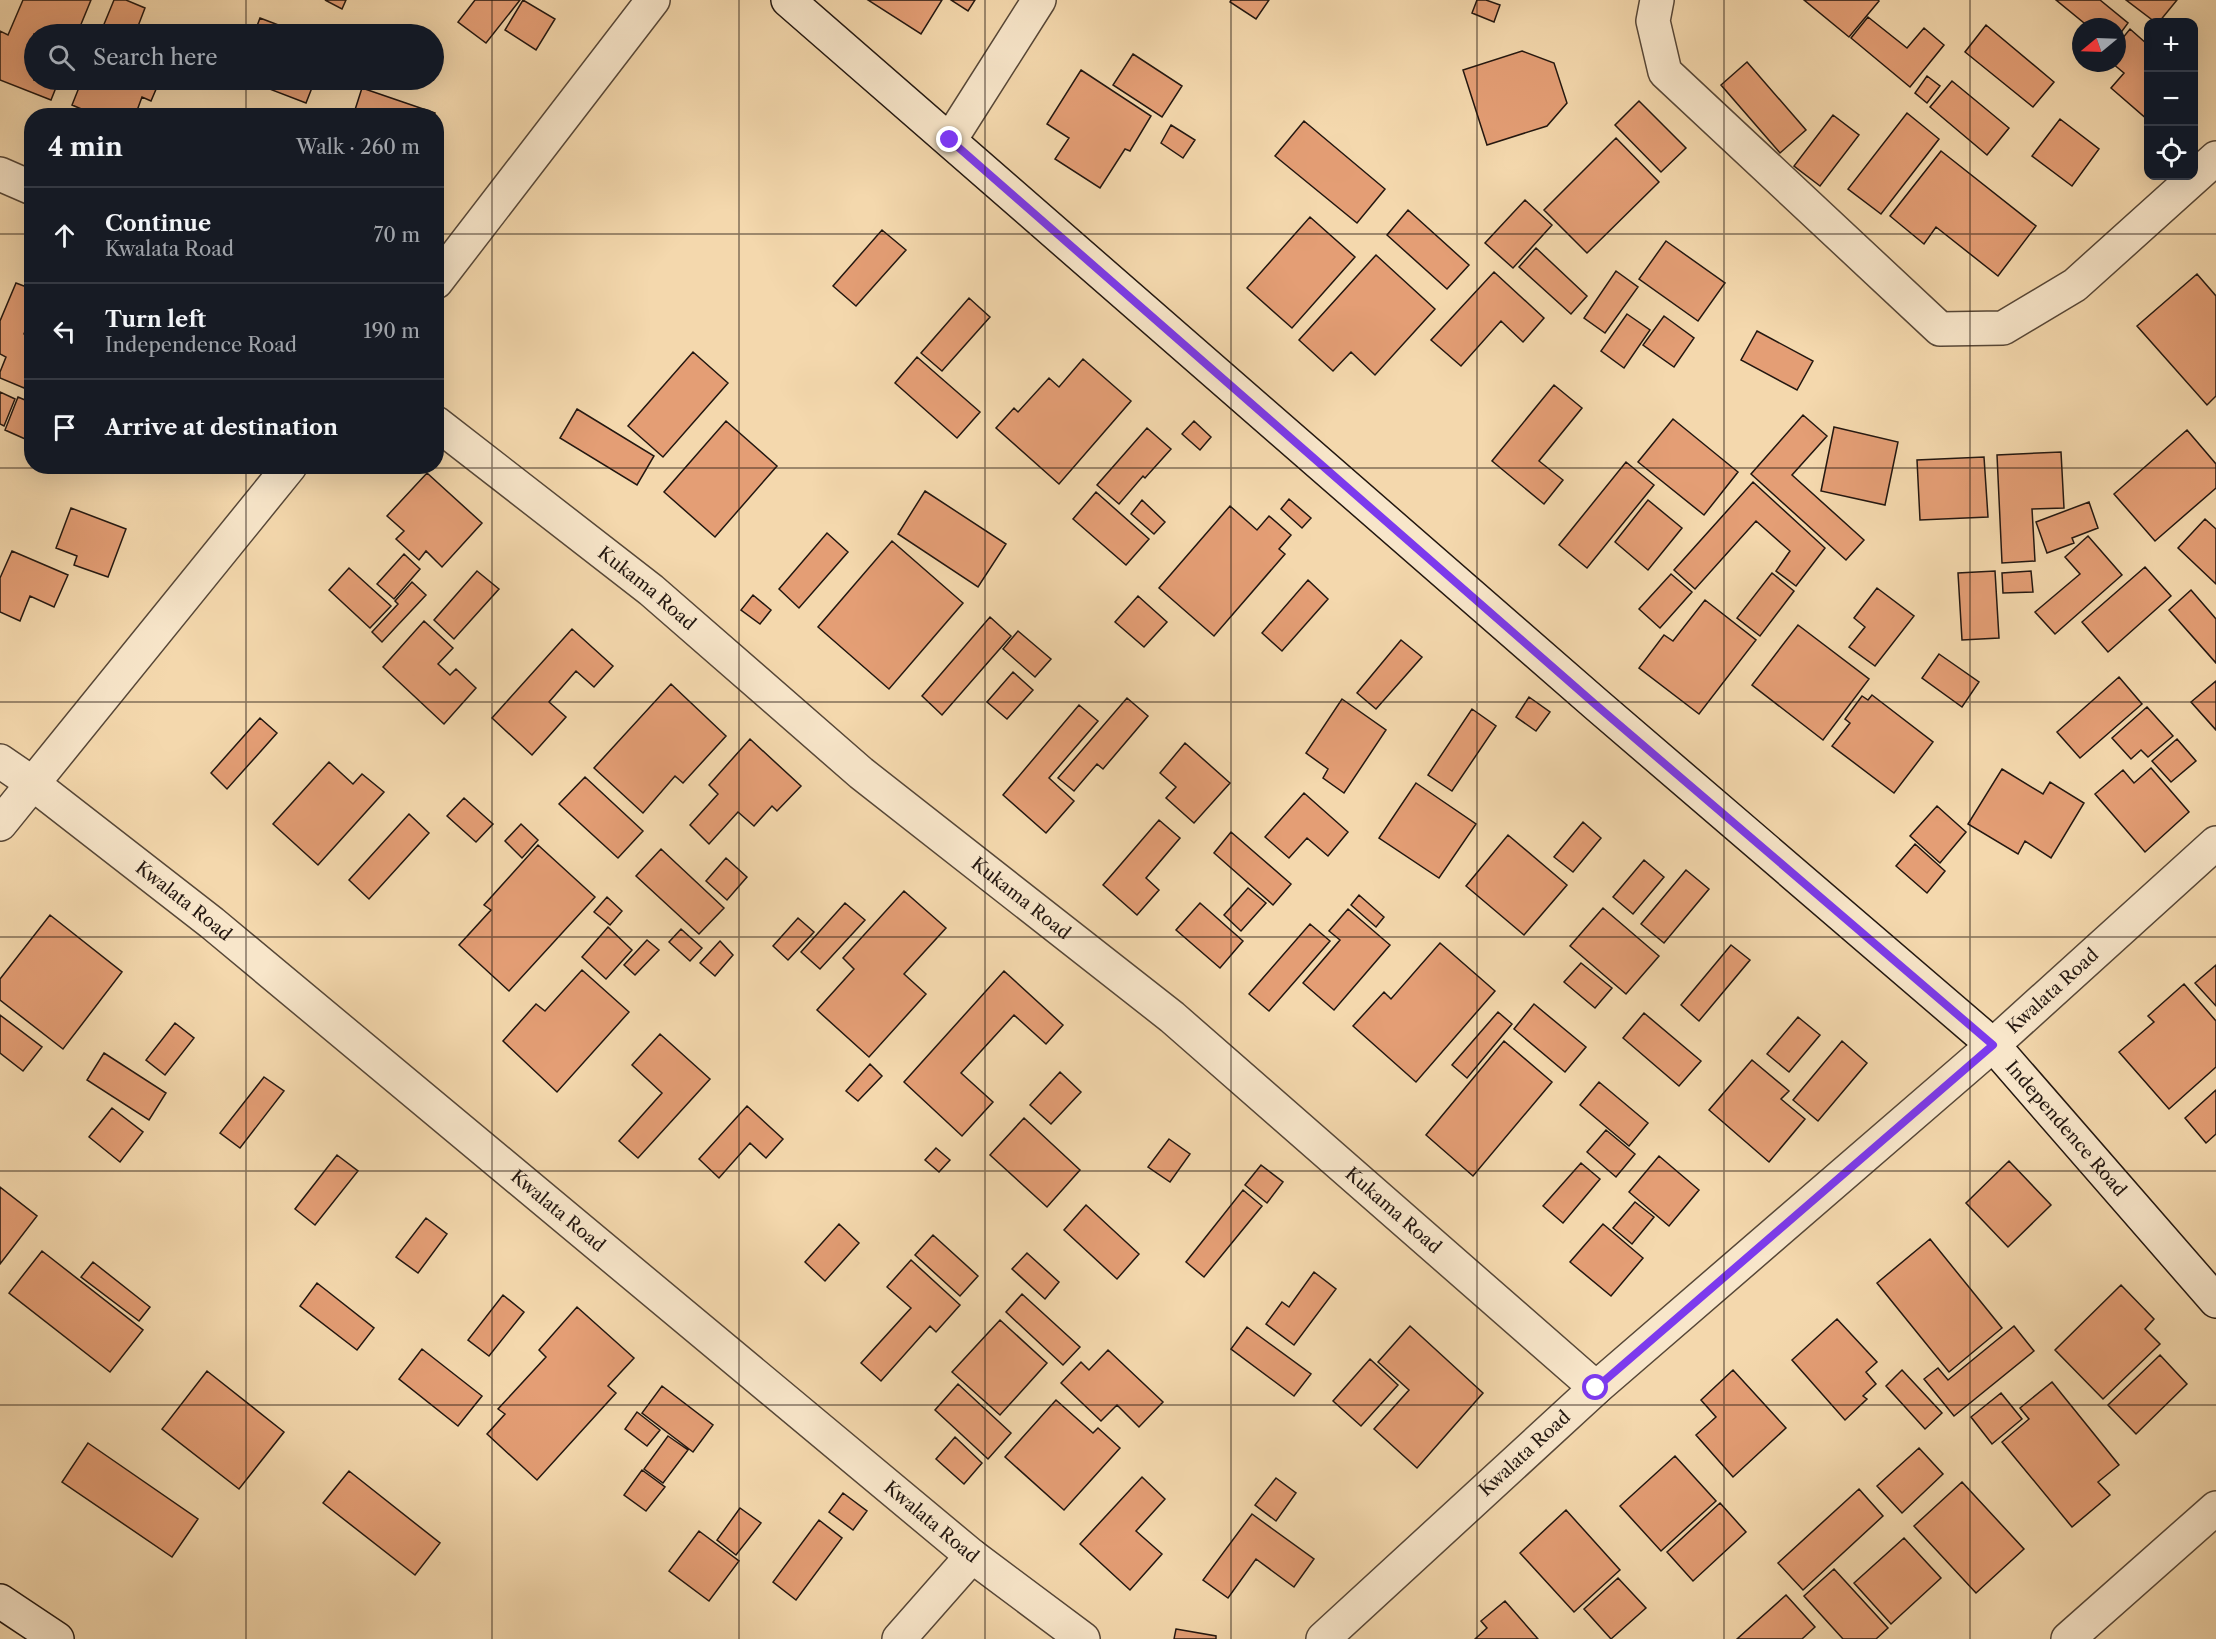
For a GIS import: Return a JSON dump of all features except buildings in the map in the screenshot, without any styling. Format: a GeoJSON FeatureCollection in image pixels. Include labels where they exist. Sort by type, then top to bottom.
{"type":"FeatureCollection","features":[{"type":"Feature","properties":{"kind":"street"},"geometry":{"type":"LineString","coordinates":[[444,272],[653,0]]}},
{"type":"Feature","properties":{"kind":"street","name":"Independence Road"},"geometry":{"type":"LineString","coordinates":[[788,0],[1596,705],[1993,1045],[2216,1301]]}},
{"type":"Feature","properties":{"kind":"street"},"geometry":{"type":"LineString","coordinates":[[950,140],[1039,0]]}},
{"type":"Feature","properties":{"kind":"street"},"geometry":{"type":"LineString","coordinates":[[1658,0],[1653,21],[1665,72],[1940,329],[2003,328],[2075,285],[2216,158]]}},
{"type":"Feature","properties":{"kind":"street"},"geometry":{"type":"LineString","coordinates":[[0,174],[24,184]]}},
{"type":"Feature","properties":{"kind":"street","name":"Kukama Road"},"geometry":{"type":"LineString","coordinates":[[444,429],[651,590],[861,772],[1172,1017],[1596,1388]]}},
{"type":"Feature","properties":{"kind":"street"},"geometry":{"type":"LineString","coordinates":[[0,824],[283,474]]}},
{"type":"Feature","properties":{"kind":"street","name":"Kwalata Road"},"geometry":{"type":"LineString","coordinates":[[0,761],[32,783],[212,923],[972,1556],[1083,1639]]}},
{"type":"Feature","properties":{"kind":"street","name":"Kwalata Road"},"geometry":{"type":"LineString","coordinates":[[1323,1639],[1596,1388],[1993,1045],[2216,843]]}},
{"type":"Feature","properties":{"kind":"street"},"geometry":{"type":"LineString","coordinates":[[2068,1639],[2216,1508]]}},
{"type":"Feature","properties":{"kind":"street"},"geometry":{"type":"LineString","coordinates":[[899,1639],[972,1556]]}},
{"type":"Feature","properties":{"kind":"street"},"geometry":{"type":"LineString","coordinates":[[0,1600],[57,1639]]}},
{"type":"Feature","properties":{"kind":"route"},"geometry":{"type":"LineString","coordinates":[[950,140],[1596,705],[1993,1045],[1596,1388]]}}]}
